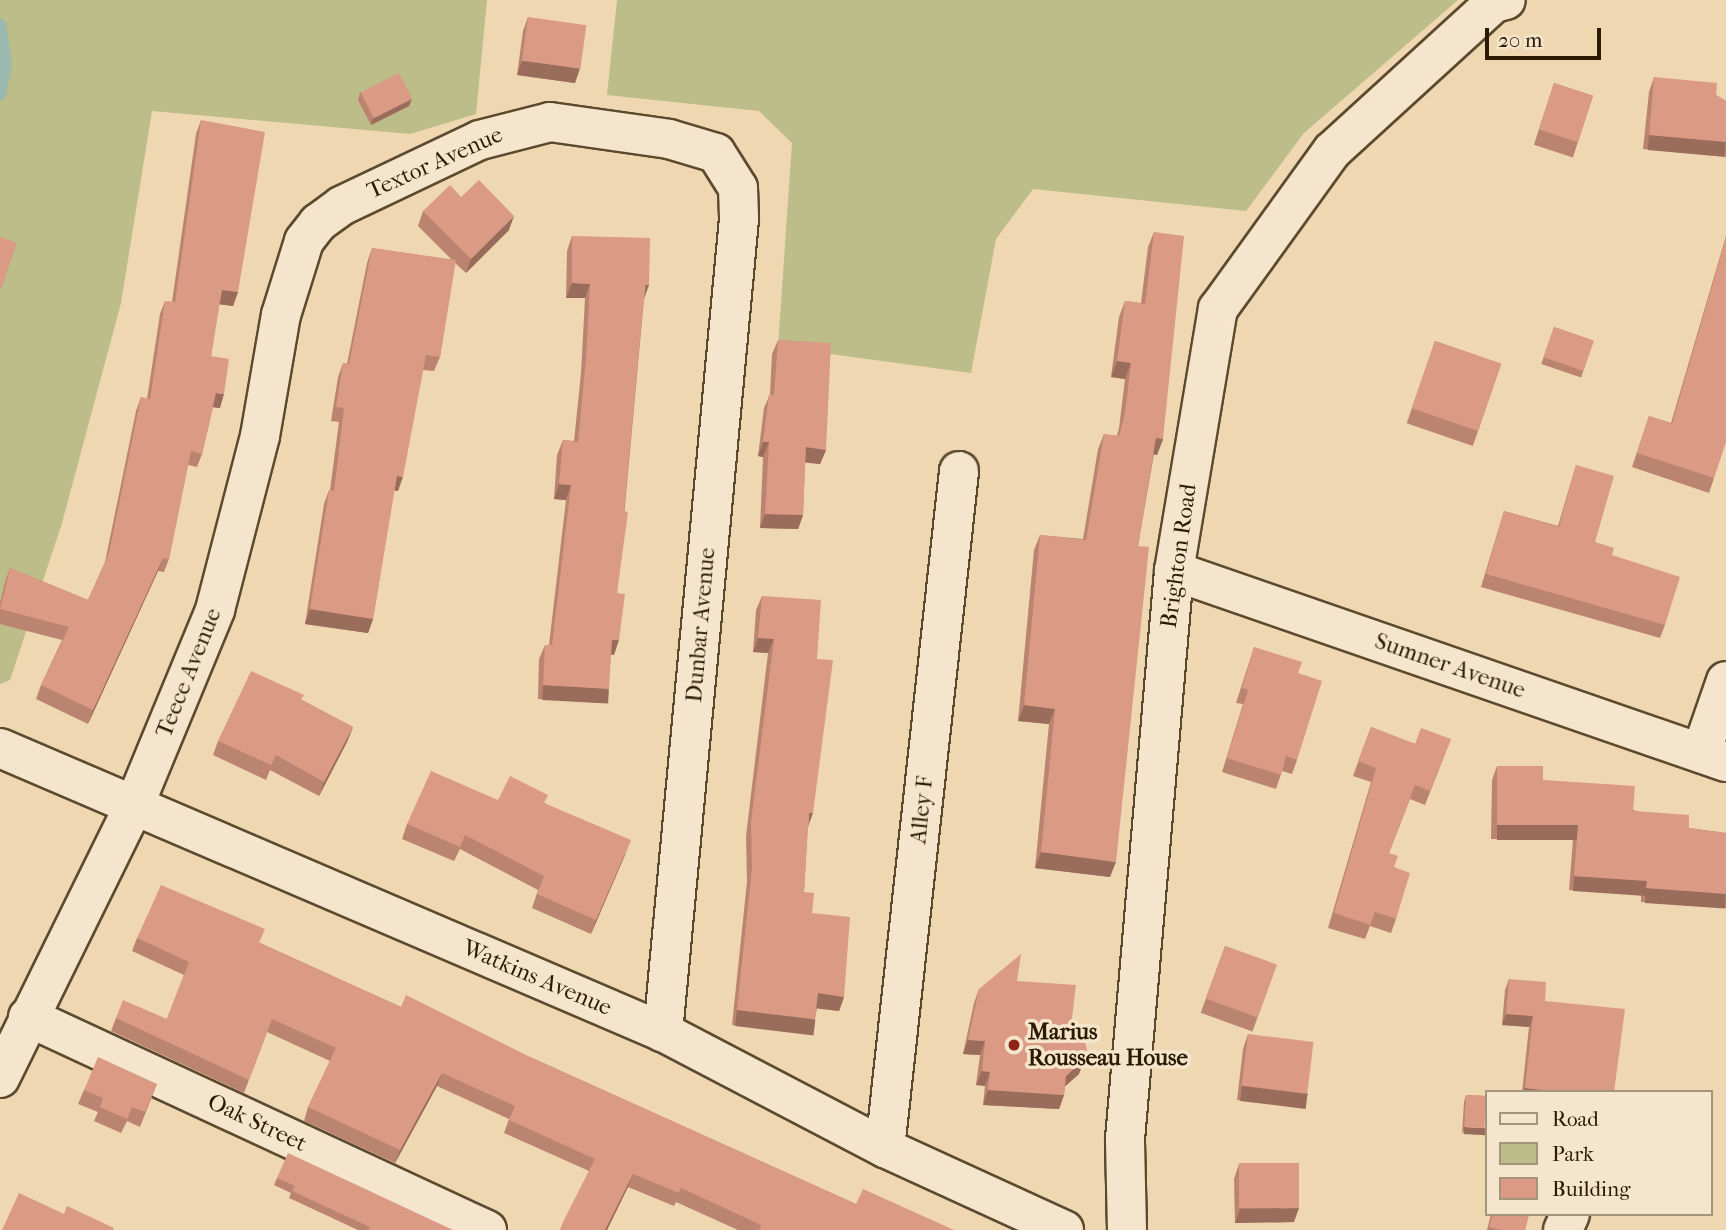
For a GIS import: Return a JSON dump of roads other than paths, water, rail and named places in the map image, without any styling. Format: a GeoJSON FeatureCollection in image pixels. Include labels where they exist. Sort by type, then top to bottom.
{"type":"FeatureCollection","features":[{"type":"Feature","properties":{"kind":"street","name":"Brighton Road"},"geometry":{"type":"LineString","coordinates":[[1127,1230],[1125,1139],[1174,571],[1218,309],[1332,151],[1494,3],[1506,0]]}},
{"type":"Feature","properties":{"kind":"street","name":"Textor Avenue"},"geometry":{"type":"LineString","coordinates":[[304,241],[318,223],[352,201],[480,140],[550,122],[669,139],[716,153],[738,188],[739,219]]}},
{"type":"Feature","properties":{"kind":"street","name":"Dunbar Avenue"},"geometry":{"type":"LineString","coordinates":[[663,1032],[739,219]]}},
{"type":"Feature","properties":{"kind":"street","name":"Teece Avenue"},"geometry":{"type":"LineString","coordinates":[[0,1078],[134,806],[215,610],[260,436],[281,315],[304,241]]}},
{"type":"Feature","properties":{"kind":"street","name":"Alley F"},"geometry":{"type":"LineString","coordinates":[[884,1149],[959,471]]}},
{"type":"Feature","properties":{"kind":"street","name":"Sumner Avenue"},"geometry":{"type":"LineString","coordinates":[[1174,571],[1713,757]]}},
{"type":"Feature","properties":{"kind":"street"},"geometry":{"type":"LineString","coordinates":[[1713,757],[1726,681]]}},
{"type":"Feature","properties":{"kind":"street","name":"Watkins Avenue"},"geometry":{"type":"LineString","coordinates":[[0,748],[663,1032],[884,1149],[1064,1230]]}},
{"type":"Feature","properties":{"kind":"street","name":"Oak Street"},"geometry":{"type":"LineString","coordinates":[[28,1017],[487,1230]]}},
{"type":"Feature","properties":{"kind":"waterway"},"geometry":{"type":"LineString","coordinates":[[0,24],[6,64],[0,94]]}},
{"type":"Feature","properties":{"kind":"place","name":"Marius Rousseau House"},"geometry":{"type":"Point","coordinates":[1014,1045]}}]}
